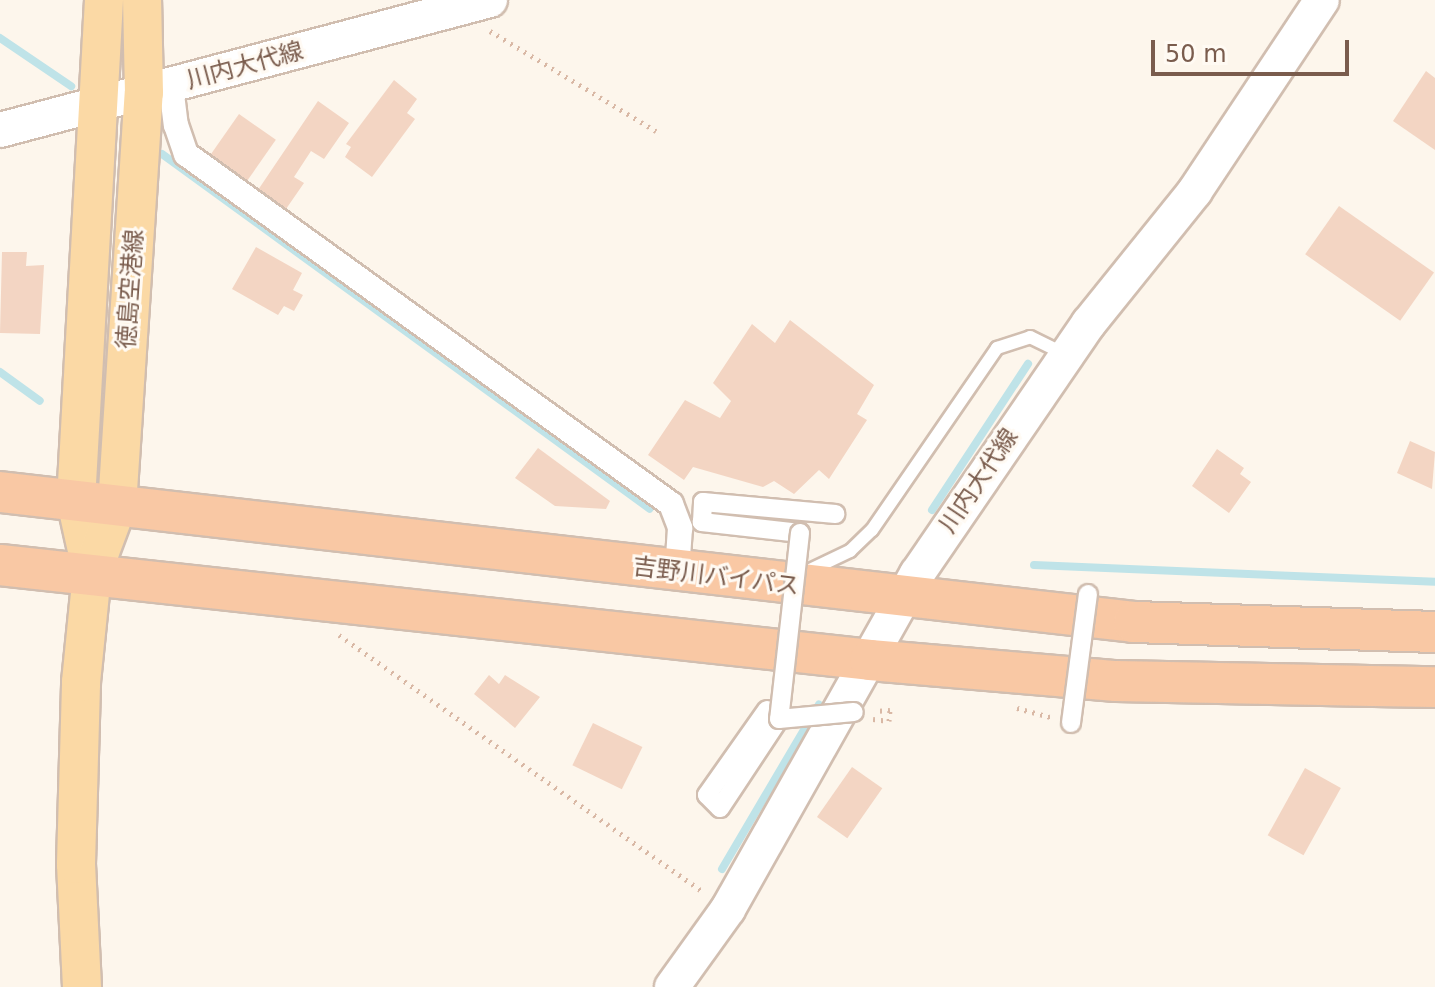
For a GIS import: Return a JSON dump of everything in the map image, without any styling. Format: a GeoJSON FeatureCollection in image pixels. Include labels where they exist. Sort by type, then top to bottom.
{"type":"FeatureCollection","features":[{"type":"Feature","properties":{"kind":"highway","name":"吉野川バイパス"},"geometry":{"type":"LineString","coordinates":[[0,492],[904,599],[1134,622],[1435,632]]}},
{"type":"Feature","properties":{"kind":"highway"},"geometry":{"type":"LineString","coordinates":[[0,565],[870,660],[1116,681],[1435,687]]}},
{"type":"Feature","properties":{"kind":"main road","name":"徳島空港線"},"geometry":{"type":"LineString","coordinates":[[92,573],[76,501],[104,0]]}},
{"type":"Feature","properties":{"kind":"main road","name":"徳島空港線"},"geometry":{"type":"LineString","coordinates":[[82,987],[76,864],[81,682],[92,573],[117,506],[158,90],[142,0]]}},
{"type":"Feature","properties":{"kind":"main road","name":"川内大代線"},"geometry":{"type":"LineString","coordinates":[[0,130],[490,0]]}},
{"type":"Feature","properties":{"kind":"main road","name":"川内大代線"},"geometry":{"type":"LineString","coordinates":[[672,987],[728,909],[904,599],[1066,355],[1195,191],[1322,0]]}},
{"type":"Feature","properties":{"kind":"street"},"geometry":{"type":"LineString","coordinates":[[158,90],[176,125],[186,154],[671,504],[680,528],[677,572]]}},
{"type":"Feature","properties":{"kind":"street"},"geometry":{"type":"LineString","coordinates":[[835,514],[703,502],[702,522],[800,533],[773,714],[720,808],[707,795],[773,714],[854,712]]}},
{"type":"Feature","properties":{"kind":"street"},"geometry":{"type":"LineString","coordinates":[[1071,723],[1088,594]]}},
{"type":"Feature","properties":{"kind":"lane"},"geometry":{"type":"LineString","coordinates":[[766,583],[850,551],[872,530],[997,348],[1030,337],[1066,355]]}},
{"type":"Feature","properties":{"kind":"path"},"geometry":{"type":"LineString","coordinates":[[455,9],[656,131]]}},
{"type":"Feature","properties":{"kind":"path"},"geometry":{"type":"LineString","coordinates":[[329,628],[728,909]]}},
{"type":"Feature","properties":{"kind":"path"},"geometry":{"type":"LineString","coordinates":[[1017,708],[1071,723]]}},
{"type":"Feature","properties":{"kind":"building"},"geometry":{"type":"Polygon","coordinates":[[[1426,71],[1435,78],[1435,150],[1393,121],[1426,71]]]}},
{"type":"Feature","properties":{"kind":"building"},"geometry":{"type":"Polygon","coordinates":[[[394,80],[417,99],[407,113],[415,119],[372,177],[345,157],[351,147],[346,144],[394,80]]]}},
{"type":"Feature","properties":{"kind":"building"},"geometry":{"type":"Polygon","coordinates":[[[318,101],[349,123],[324,159],[311,151],[294,177],[304,183],[286,209],[258,190],[318,101]]]}},
{"type":"Feature","properties":{"kind":"building"},"geometry":{"type":"Polygon","coordinates":[[[239,114],[276,140],[245,183],[209,157],[239,114]]]}},
{"type":"Feature","properties":{"kind":"building"},"geometry":{"type":"Polygon","coordinates":[[[1339,206],[1434,273],[1400,321],[1305,254],[1339,206]]]}},
{"type":"Feature","properties":{"kind":"building"},"geometry":{"type":"Polygon","coordinates":[[[256,247],[302,273],[293,290],[303,295],[294,311],[284,306],[278,315],[232,289],[256,247]]]}},
{"type":"Feature","properties":{"kind":"building"},"geometry":{"type":"Polygon","coordinates":[[[2,252],[27,252],[26,266],[44,265],[40,334],[0,333],[2,252]]]}},
{"type":"Feature","properties":{"kind":"building"},"geometry":{"type":"Polygon","coordinates":[[[790,320],[874,385],[857,414],[867,420],[829,479],[819,470],[794,494],[774,481],[763,487],[693,467],[684,480],[648,455],[685,400],[720,418],[731,401],[713,383],[752,324],[775,343],[790,320]]]}},
{"type":"Feature","properties":{"kind":"building"},"geometry":{"type":"Polygon","coordinates":[[[1410,441],[1435,452],[1432,489],[1397,473],[1410,441]]]}},
{"type":"Feature","properties":{"kind":"building"},"geometry":{"type":"Polygon","coordinates":[[[538,448],[610,501],[606,509],[555,506],[515,478],[538,448]]]}},
{"type":"Feature","properties":{"kind":"building"},"geometry":{"type":"Polygon","coordinates":[[[1217,449],[1244,468],[1240,474],[1251,482],[1229,513],[1192,486],[1217,449]]]}},
{"type":"Feature","properties":{"kind":"building"},"geometry":{"type":"Polygon","coordinates":[[[489,675],[499,684],[505,675],[540,697],[515,728],[474,694],[489,675]]]}},
{"type":"Feature","properties":{"kind":"building"},"geometry":{"type":"Polygon","coordinates":[[[593,723],[642,747],[622,789],[572,765],[593,723]]]}},
{"type":"Feature","properties":{"kind":"building"},"geometry":{"type":"Polygon","coordinates":[[[852,767],[882,788],[847,838],[817,817],[852,767]]]}},
{"type":"Feature","properties":{"kind":"building"},"geometry":{"type":"Polygon","coordinates":[[[1305,768],[1341,788],[1304,855],[1268,835],[1305,768]]]}},
{"type":"Feature","properties":{"kind":"waterway"},"geometry":{"type":"LineString","coordinates":[[0,38],[71,86]]}},
{"type":"Feature","properties":{"kind":"waterway"},"geometry":{"type":"LineString","coordinates":[[162,154],[650,509]]}},
{"type":"Feature","properties":{"kind":"waterway"},"geometry":{"type":"LineString","coordinates":[[932,510],[1028,364]]}},
{"type":"Feature","properties":{"kind":"waterway"},"geometry":{"type":"LineString","coordinates":[[0,372],[40,401]]}},
{"type":"Feature","properties":{"kind":"waterway"},"geometry":{"type":"LineString","coordinates":[[1034,565],[1435,582]]}},
{"type":"Feature","properties":{"kind":"waterway"},"geometry":{"type":"LineString","coordinates":[[722,869],[819,704]]}}]}
